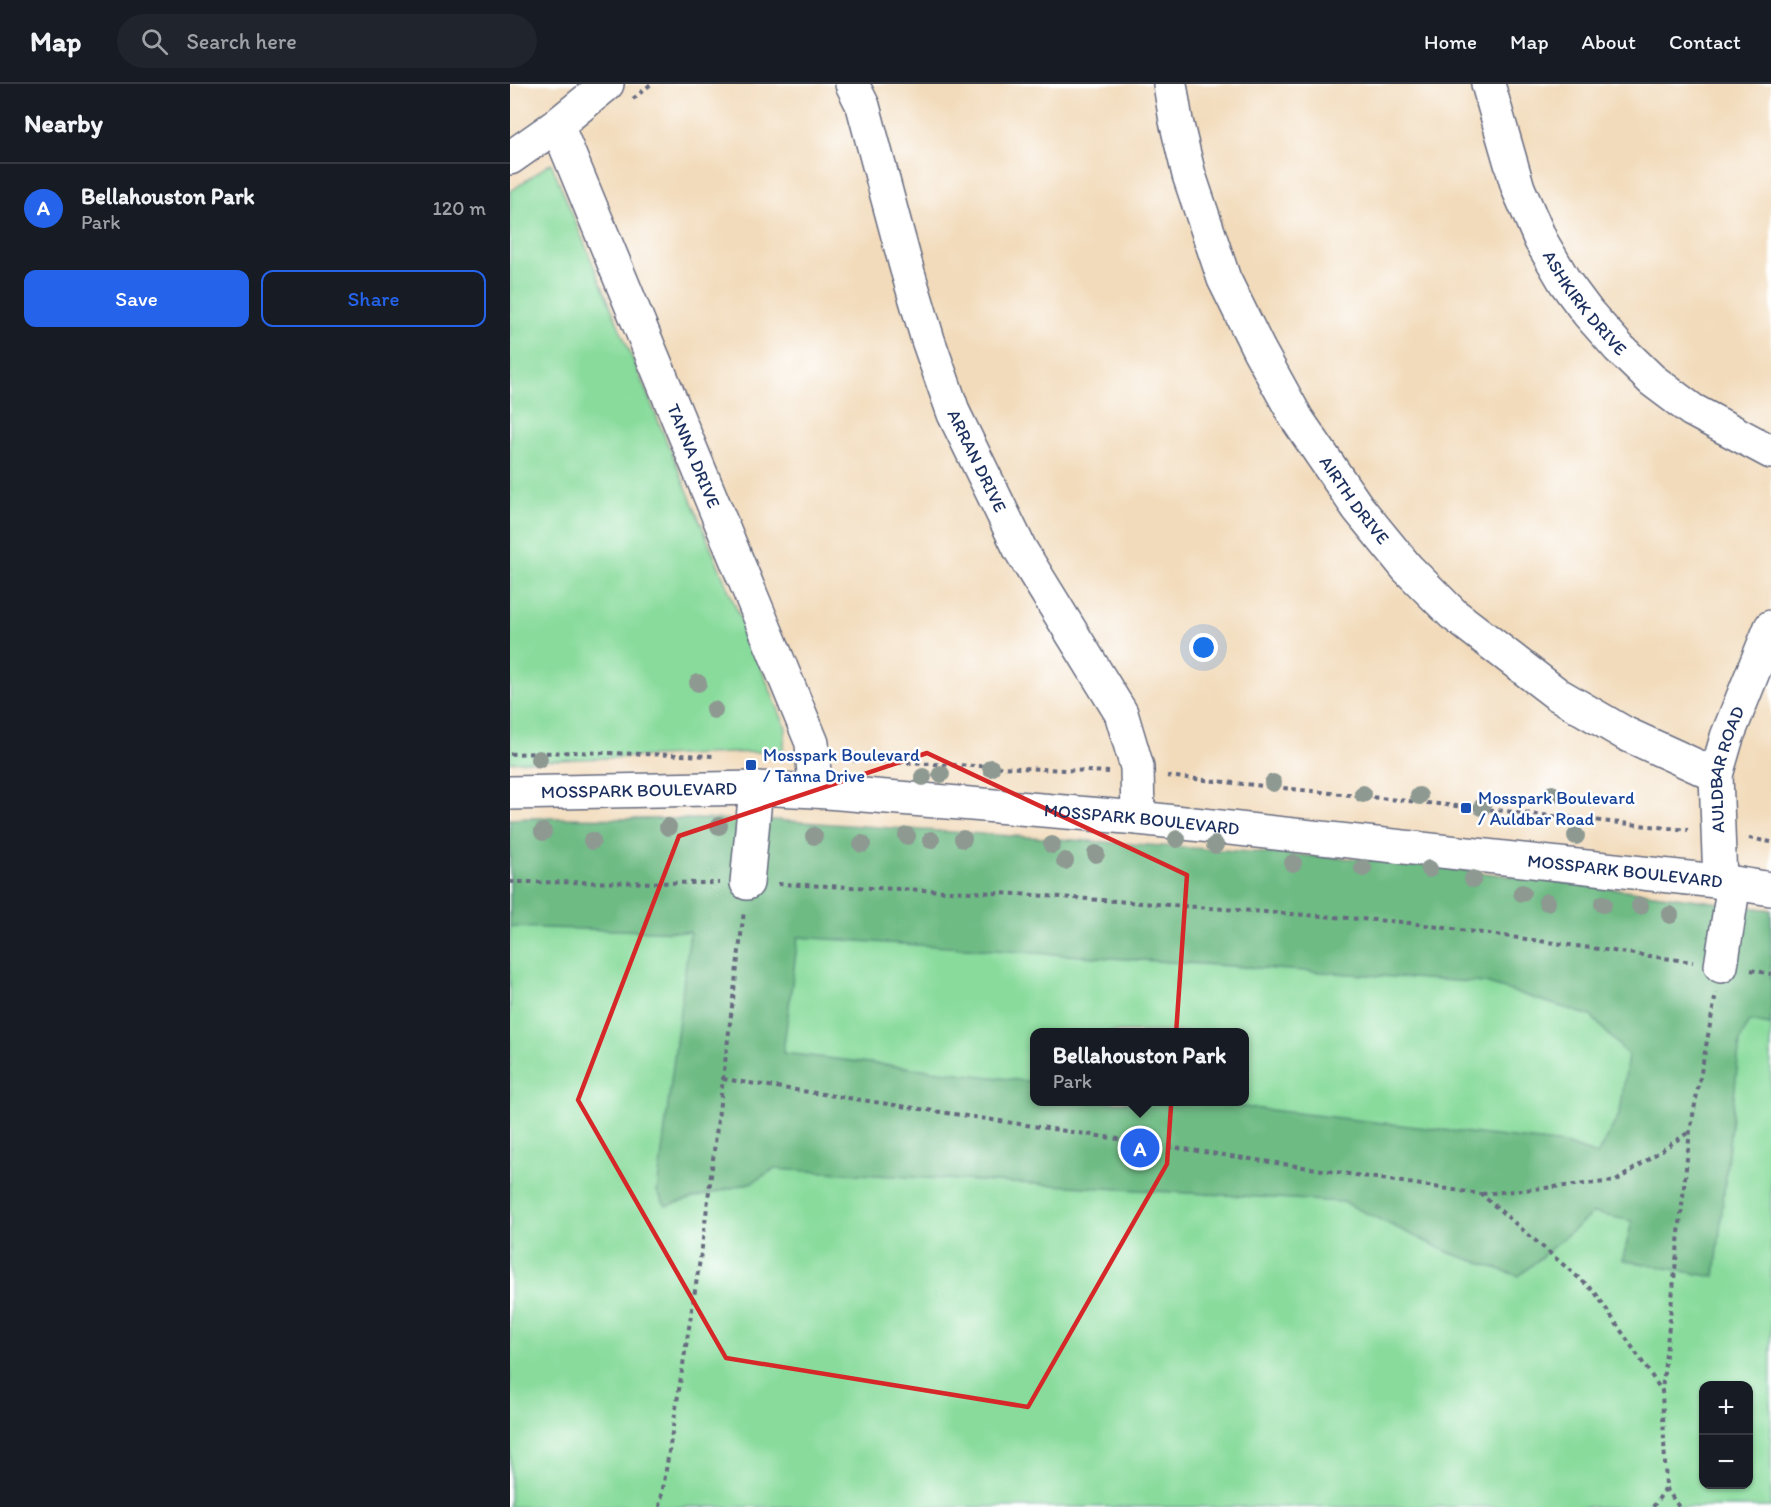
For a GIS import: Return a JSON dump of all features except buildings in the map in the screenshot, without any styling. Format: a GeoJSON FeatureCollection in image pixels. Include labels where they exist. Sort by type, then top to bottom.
{"type":"FeatureCollection","features":[{"type":"Feature","properties":{"kind":"street"},"geometry":{"type":"LineString","coordinates":[[510,158],[557,126],[607,84]]}},
{"type":"Feature","properties":{"kind":"street","name":"ARRAN DRIVE"},"geometry":{"type":"LineString","coordinates":[[852,84],[863,106],[906,266],[928,340],[954,414],[1020,549],[1121,713],[1137,767],[1138,818]]}},
{"type":"Feature","properties":{"kind":"street","name":"AIRTH DRIVE"},"geometry":{"type":"LineString","coordinates":[[1170,84],[1189,175],[1224,279],[1297,419],[1358,508],[1407,568],[1453,614],[1557,694],[1626,734],[1716,775]]}},
{"type":"Feature","properties":{"kind":"street","name":"ASHKIRK DRIVE"},"geometry":{"type":"LineString","coordinates":[[1488,84],[1518,188],[1541,241],[1577,298],[1619,348],[1652,380],[1692,410],[1771,452]]}},
{"type":"Feature","properties":{"kind":"street","name":"TANNA DRIVE"},"geometry":{"type":"LineString","coordinates":[[557,126],[812,743],[815,791]]}},
{"type":"Feature","properties":{"kind":"street","name":"AULDBAR ROAD"},"geometry":{"type":"LineString","coordinates":[[1720,966],[1727,882],[1716,775],[1727,737],[1771,627]]}},
{"type":"Feature","properties":{"kind":"street"},"geometry":{"type":"LineString","coordinates":[[747,883],[756,788]]}},
{"type":"Feature","properties":{"kind":"street","name":"MOSSPARK BOULEVARD"},"geometry":{"type":"LineString","coordinates":[[510,793],[756,788],[815,791],[1138,818],[1727,882],[1771,889]]}},
{"type":"Feature","properties":{"kind":"path"},"geometry":{"type":"LineString","coordinates":[[510,882],[747,883],[1019,894],[1402,922],[1771,974]]}},
{"type":"Feature","properties":{"kind":"path"},"geometry":{"type":"LineString","coordinates":[[660,1507],[702,1247],[747,883]]}},
{"type":"Feature","properties":{"kind":"path"},"geometry":{"type":"LineString","coordinates":[[1679,1507],[1666,1488],[1662,1391],[1690,1131],[1720,966]]}},
{"type":"Feature","properties":{"kind":"path"},"geometry":{"type":"LineString","coordinates":[[723,1079],[1481,1194],[1616,1181],[1690,1131]]}},
{"type":"Feature","properties":{"kind":"path"},"geometry":{"type":"LineString","coordinates":[[1481,1194],[1594,1291],[1662,1391]]}},
{"type":"Feature","properties":{"kind":"path"},"geometry":{"type":"LineString","coordinates":[[1653,1507],[1666,1488]]}},
{"type":"Feature","properties":{"kind":"highlighted area"},"geometry":{"type":"Polygon","coordinates":[[[927,753],[1187,875],[1167,1164],[1028,1407],[726,1358],[578,1100],[679,836],[927,753]]]}},
{"type":"Feature","properties":{"kind":"green space"},"geometry":{"type":"Polygon","coordinates":[[[551,163],[786,728],[783,751],[510,762],[510,192],[551,163]]]}},
{"type":"Feature","properties":{"kind":"green space"},"geometry":{"type":"Polygon","coordinates":[[[510,819],[773,820],[1624,890],[1771,910],[1771,1507],[510,1507],[510,819]]]}},
{"type":"Feature","properties":{"kind":"green space"},"geometry":{"type":"Polygon","coordinates":[[[510,819],[773,820],[1387,861],[1771,910],[1771,1025],[1749,1021],[1740,1041],[1715,1277],[1623,1260],[1632,1221],[1593,1213],[1519,1276],[1450,1253],[1343,1202],[774,1169],[753,1182],[666,1206],[657,1192],[690,932],[510,927],[510,819]]]}},
{"type":"Feature","properties":{"kind":"place","name":"Mosspark Boulevard / Tanna Drive"},"geometry":{"type":"Point","coordinates":[751,765]}},
{"type":"Feature","properties":{"kind":"place","name":"Mosspark Boulevard / Auldbar Road"},"geometry":{"type":"Point","coordinates":[1466,808]}},
{"type":"Feature","properties":{"kind":"place","name":"Bellahouston Park"},"geometry":{"type":"Point","coordinates":[1140,1148]}}]}
